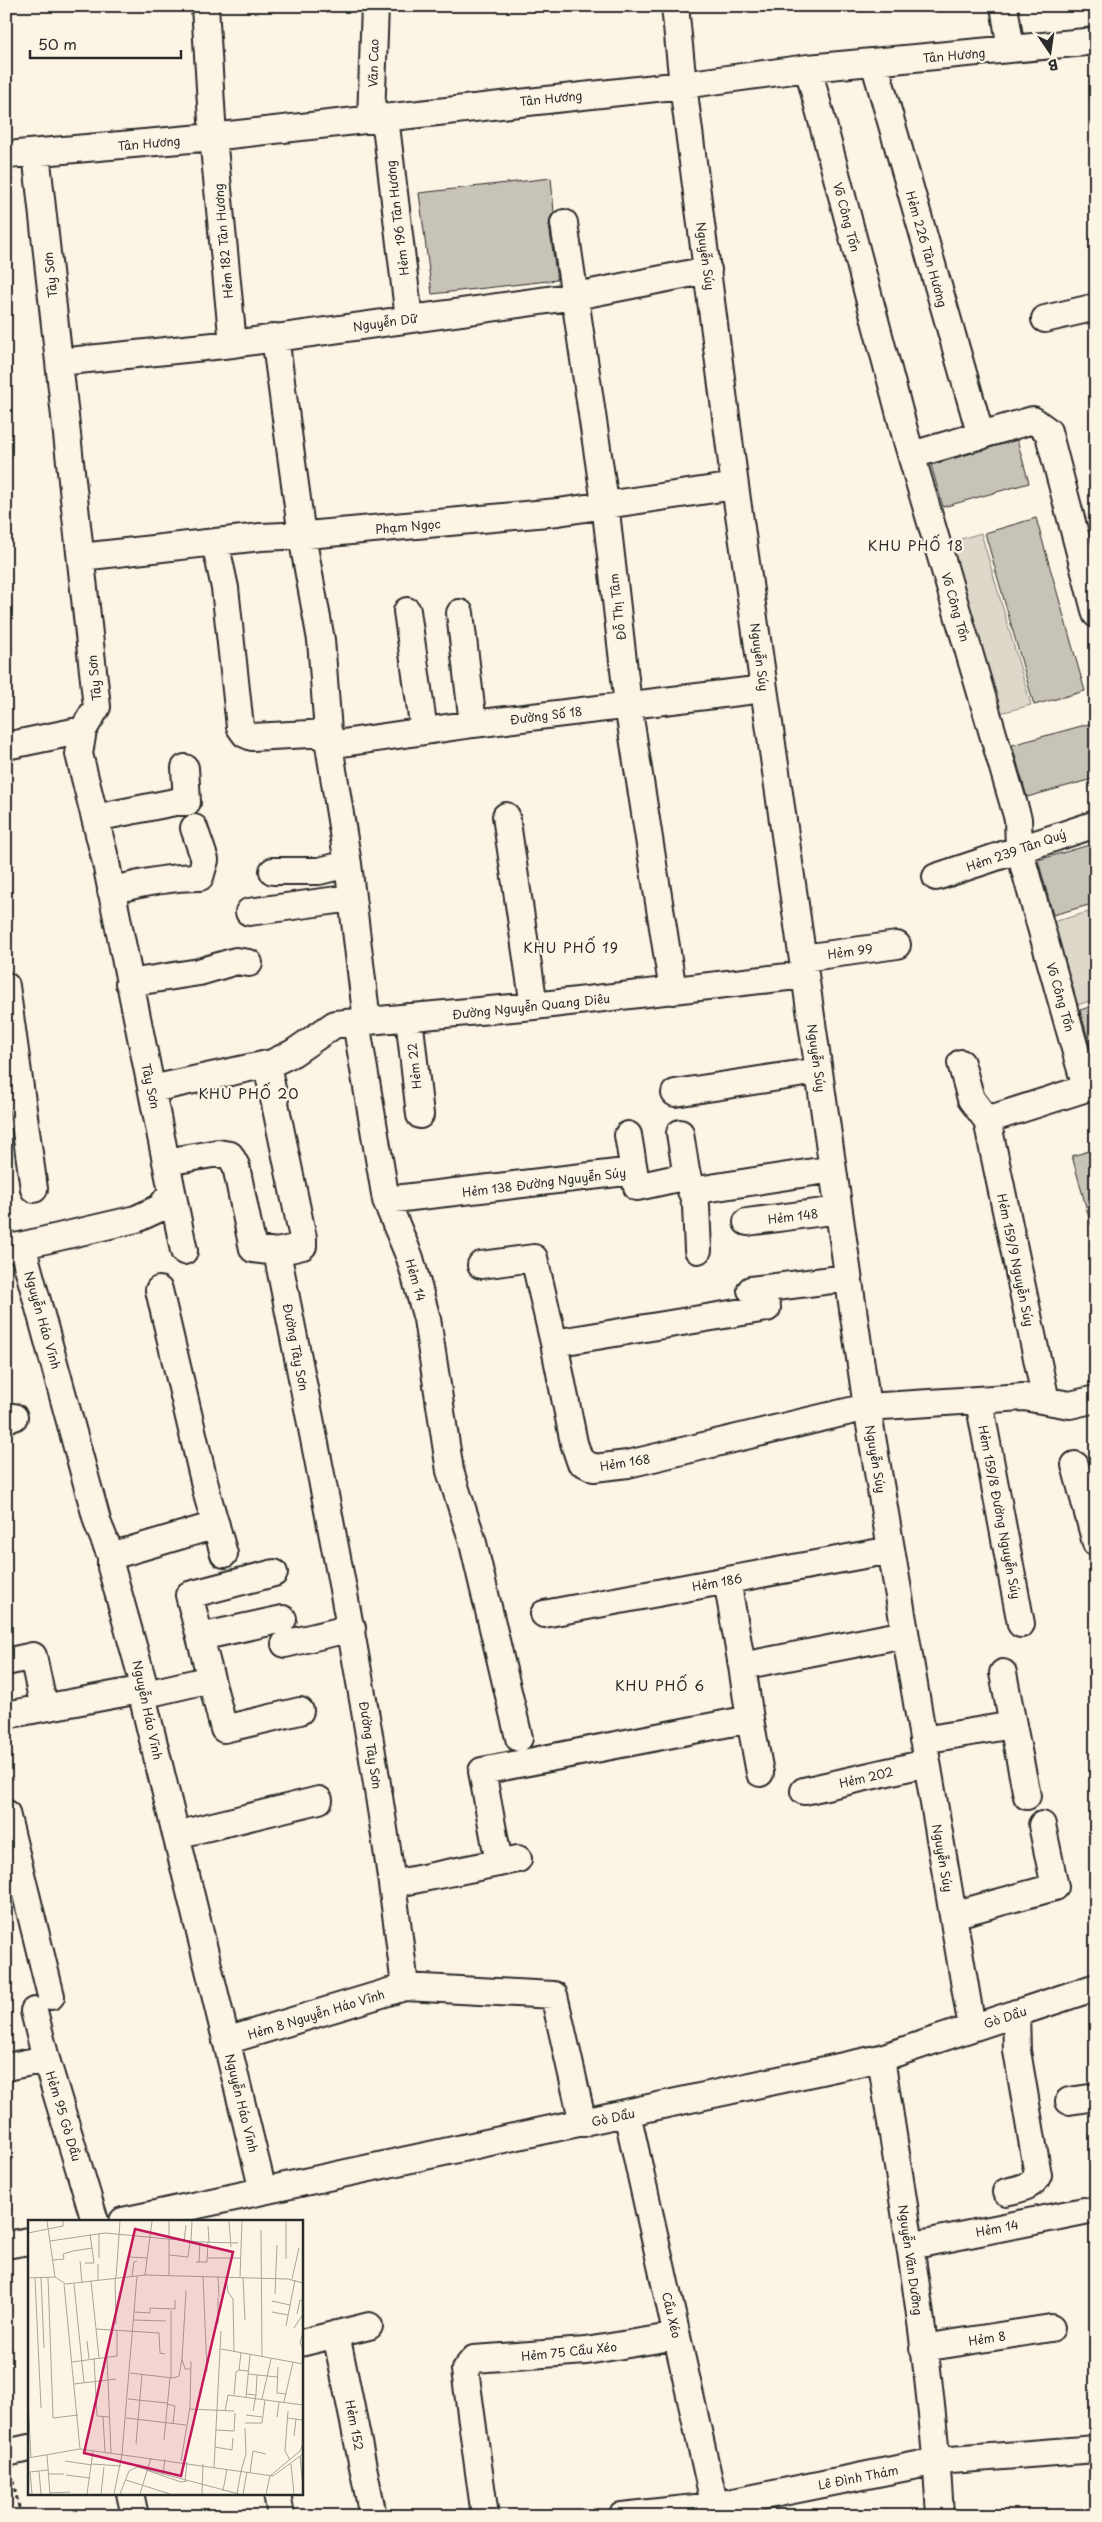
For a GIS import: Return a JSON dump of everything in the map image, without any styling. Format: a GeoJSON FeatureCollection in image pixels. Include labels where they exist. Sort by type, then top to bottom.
{"type":"FeatureCollection","features":[{"type":"Feature","properties":{"kind":"street","name":"Hẻm 182 Tân Hương"},"geometry":{"type":"LineString","coordinates":[[205,6],[213,137],[233,344]]}},
{"type":"Feature","properties":{"kind":"street","name":"Văn Cao"},"geometry":{"type":"LineString","coordinates":[[375,6],[378,118]]}},
{"type":"Feature","properties":{"kind":"street","name":"Nguyễn Súy"},"geometry":{"type":"LineString","coordinates":[[676,6],[683,85],[735,486],[848,1278],[867,1407],[972,2028]]}},
{"type":"Feature","properties":{"kind":"street"},"geometry":{"type":"LineString","coordinates":[[1004,6],[1011,49]]}},
{"type":"Feature","properties":{"kind":"street","name":"Tân Hương"},"geometry":{"type":"LineString","coordinates":[[6,155],[213,137],[683,85],[808,68],[1096,41]]}},
{"type":"Feature","properties":{"kind":"street","name":"Hẻm 226 Tân Hương"},"geometry":{"type":"LineString","coordinates":[[874,62],[981,436]]}},
{"type":"Feature","properties":{"kind":"street","name":"Võ Công Tồn"},"geometry":{"type":"LineString","coordinates":[[808,68],[912,455],[1018,819],[1020,849],[1091,1086]]}},
{"type":"Feature","properties":{"kind":"street","name":"Hẻm 196 Tân Hương"},"geometry":{"type":"LineString","coordinates":[[378,118],[409,319]]}},
{"type":"Feature","properties":{"kind":"street","name":"Tây Sơn"},"geometry":{"type":"LineString","coordinates":[[36,153],[97,707],[83,730],[79,754],[111,891],[184,1251]]}},
{"type":"Feature","properties":{"kind":"street","name":"Đỗ Thị Tâm"},"geometry":{"type":"LineString","coordinates":[[564,223],[605,503],[628,704],[673,991]]}},
{"type":"Feature","properties":{"kind":"street","name":"Nguyễn Dữ"},"geometry":{"type":"LineString","coordinates":[[59,362],[233,344],[576,296],[708,270]]}},
{"type":"Feature","properties":{"kind":"street"},"geometry":{"type":"LineString","coordinates":[[1045,319],[1096,306]]}},
{"type":"Feature","properties":{"kind":"street","name":"Hẻm 14"},"geometry":{"type":"LineString","coordinates":[[275,337],[302,536],[321,640],[329,739],[348,864],[362,1021],[386,1200],[410,1258],[427,1319],[450,1471],[472,1539],[518,1738]]}},
{"type":"Feature","properties":{"kind":"street"},"geometry":{"type":"LineString","coordinates":[[912,455],[1033,420],[1048,431],[1096,614]]}},
{"type":"Feature","properties":{"kind":"street","name":"Phạm Ngọc"},"geometry":{"type":"LineString","coordinates":[[81,557],[261,536],[302,536],[558,512],[605,503],[735,486]]}},
{"type":"Feature","properties":{"kind":"street","name":"Đường Số 18"},"geometry":{"type":"LineString","coordinates":[[215,542],[225,588],[240,727],[245,734],[252,737],[329,739],[424,732],[628,704],[764,689]]}},
{"type":"Feature","properties":{"kind":"street"},"geometry":{"type":"LineString","coordinates":[[407,611],[424,732]]}},
{"type":"Feature","properties":{"kind":"street"},"geometry":{"type":"LineString","coordinates":[[460,613],[473,724]]}},
{"type":"Feature","properties":{"kind":"street"},"geometry":{"type":"LineString","coordinates":[[6,746],[83,730]]}},
{"type":"Feature","properties":{"kind":"street"},"geometry":{"type":"LineString","coordinates":[[95,818],[166,804],[187,802],[185,768]]}},
{"type":"Feature","properties":{"kind":"street"},"geometry":{"type":"LineString","coordinates":[[506,816],[534,1006]]}},
{"type":"Feature","properties":{"kind":"street","name":"Hẻm 239 Tân Quý"},"geometry":{"type":"LineString","coordinates":[[936,877],[1096,824]]}},
{"type":"Feature","properties":{"kind":"street"},"geometry":{"type":"LineString","coordinates":[[111,891],[139,883],[200,876],[205,860],[194,828]]}},
{"type":"Feature","properties":{"kind":"street"},"geometry":{"type":"LineString","coordinates":[[273,871],[319,871],[348,864]]}},
{"type":"Feature","properties":{"kind":"street"},"geometry":{"type":"LineString","coordinates":[[249,912],[352,898]]}},
{"type":"Feature","properties":{"kind":"street","name":"Hẻm 99"},"geometry":{"type":"LineString","coordinates":[[804,966],[897,945]]}},
{"type":"Feature","properties":{"kind":"street"},"geometry":{"type":"LineString","coordinates":[[129,983],[199,972],[236,961],[249,963]]}},
{"type":"Feature","properties":{"kind":"street","name":"Đường Nguyễn Quang Diêu"},"geometry":{"type":"LineString","coordinates":[[152,1089],[267,1065],[293,1053],[335,1024],[673,991],[804,966]]}},
{"type":"Feature","properties":{"kind":"street"},"geometry":{"type":"LineString","coordinates":[[6,986],[9,1026],[34,1189]]}},
{"type":"Feature","properties":{"kind":"street","name":"Hẻm 22"},"geometry":{"type":"LineString","coordinates":[[409,1017],[420,1115]]}},
{"type":"Feature","properties":{"kind":"street"},"geometry":{"type":"LineString","coordinates":[[961,1063],[971,1098],[987,1120],[1091,1086]]}},
{"type":"Feature","properties":{"kind":"street"},"geometry":{"type":"LineString","coordinates":[[265,1250],[303,1246],[303,1238],[267,1065]]}},
{"type":"Feature","properties":{"kind":"street"},"geometry":{"type":"LineString","coordinates":[[674,1093],[818,1071]]}},
{"type":"Feature","properties":{"kind":"street","name":"Hẻm 159/9 Nguyễn Súy"},"geometry":{"type":"LineString","coordinates":[[987,1120],[1046,1401]]}},
{"type":"Feature","properties":{"kind":"street"},"geometry":{"type":"LineString","coordinates":[[680,1133],[689,1183],[696,1206],[698,1250]]}},
{"type":"Feature","properties":{"kind":"street"},"geometry":{"type":"LineString","coordinates":[[628,1135],[634,1171]]}},
{"type":"Feature","properties":{"kind":"street","name":"Đường Tây Sơn"},"geometry":{"type":"LineString","coordinates":[[166,1162],[218,1153],[230,1155],[236,1166],[265,1250],[352,1628],[393,1884],[405,1987]]}},
{"type":"Feature","properties":{"kind":"street","name":"Hẻm 138 Đường Nguyễn Súy"},"geometry":{"type":"LineString","coordinates":[[386,1200],[634,1171],[637,1187],[833,1169]]}},
{"type":"Feature","properties":{"kind":"street"},"geometry":{"type":"LineString","coordinates":[[9,1246],[136,1219],[160,1208],[172,1192]]}},
{"type":"Feature","properties":{"kind":"street","name":"Hẻm 148"},"geometry":{"type":"LineString","coordinates":[[747,1222],[839,1210]]}},
{"type":"Feature","properties":{"kind":"street","name":"Nguyễn Háo Vĩnh"},"geometry":{"type":"LineString","coordinates":[[9,1246],[24,1253],[98,1524],[111,1556],[111,1567],[144,1692],[176,1835],[263,2191]]}},
{"type":"Feature","properties":{"kind":"street","name":"Hẻm 168"},"geometry":{"type":"LineString","coordinates":[[481,1265],[534,1258],[554,1342],[574,1443],[580,1461],[594,1468],[628,1464],[867,1407],[1024,1397],[1070,1405],[1096,1399]]}},
{"type":"Feature","properties":{"kind":"street"},"geometry":{"type":"LineString","coordinates":[[554,1342],[759,1299],[848,1278]]}},
{"type":"Feature","properties":{"kind":"street"},"geometry":{"type":"LineString","coordinates":[[159,1290],[224,1554]]}},
{"type":"Feature","properties":{"kind":"street","name":"Hẻm 159/8 Đường Nguyễn Súy"},"geometry":{"type":"LineString","coordinates":[[979,1400],[1021,1624]]}},
{"type":"Feature","properties":{"kind":"street"},"geometry":{"type":"LineString","coordinates":[[1075,1465],[1096,1543]]}},
{"type":"Feature","properties":{"kind":"street"},"geometry":{"type":"LineString","coordinates":[[111,1556],[216,1525]]}},
{"type":"Feature","properties":{"kind":"street","name":"Hẻm 186"},"geometry":{"type":"LineString","coordinates":[[544,1614],[891,1550]]}},
{"type":"Feature","properties":{"kind":"street"},"geometry":{"type":"LineString","coordinates":[[274,1573],[189,1595],[224,1729],[300,1712]]}},
{"type":"Feature","properties":{"kind":"street"},"geometry":{"type":"LineString","coordinates":[[727,1580],[760,1773]]}},
{"type":"Feature","properties":{"kind":"street"},"geometry":{"type":"LineString","coordinates":[[200,1637],[352,1628]]}},
{"type":"Feature","properties":{"kind":"street"},"geometry":{"type":"LineString","coordinates":[[742,1666],[905,1634]]}},
{"type":"Feature","properties":{"kind":"street"},"geometry":{"type":"LineString","coordinates":[[6,1662],[33,1656],[44,1708]]}},
{"type":"Feature","properties":{"kind":"street"},"geometry":{"type":"LineString","coordinates":[[1003,1673],[1027,1796]]}},
{"type":"Feature","properties":{"kind":"street"},"geometry":{"type":"LineString","coordinates":[[6,1715],[211,1680]]}},
{"type":"Feature","properties":{"kind":"street"},"geometry":{"type":"LineString","coordinates":[[393,1884],[509,1861],[482,1770],[750,1719]]}},
{"type":"Feature","properties":{"kind":"street","name":"Hẻm 202"},"geometry":{"type":"LineString","coordinates":[[804,1790],[1013,1725]]}},
{"type":"Feature","properties":{"kind":"street"},"geometry":{"type":"LineString","coordinates":[[176,1835],[319,1800]]}},
{"type":"Feature","properties":{"kind":"street","name":"Hẻm 95 Gò Dầu"},"geometry":{"type":"LineString","coordinates":[[6,1813],[43,2004],[46,2058],[95,2220]]}},
{"type":"Feature","properties":{"kind":"street"},"geometry":{"type":"LineString","coordinates":[[953,1915],[1055,1887],[1042,1825]]}},
{"type":"Feature","properties":{"kind":"street"},"geometry":{"type":"LineString","coordinates":[[405,1987],[554,1994],[583,2123]]}},
{"type":"Feature","properties":{"kind":"street","name":"Hẻm 8 Nguyễn Háo Vĩnh"},"geometry":{"type":"LineString","coordinates":[[226,2041],[405,1987]]}},
{"type":"Feature","properties":{"kind":"street","name":"Gò Dầu"},"geometry":{"type":"LineString","coordinates":[[128,2220],[881,2058],[1096,1987]]}},
{"type":"Feature","properties":{"kind":"street"},"geometry":{"type":"LineString","coordinates":[[1006,2192],[1035,2182],[1038,2175],[1017,2051],[1016,2014]]}},
{"type":"Feature","properties":{"kind":"street"},"geometry":{"type":"LineString","coordinates":[[6,2067],[46,2058]]}},
{"type":"Feature","properties":{"kind":"street","name":"Nguyễn Văn Dưỡng"},"geometry":{"type":"LineString","coordinates":[[881,2058],[910,2246],[937,2461],[940,2516]]}},
{"type":"Feature","properties":{"kind":"street"},"geometry":{"type":"LineString","coordinates":[[1069,2101],[1096,2097]]}},
{"type":"Feature","properties":{"kind":"street","name":"Cầu Xéo"},"geometry":{"type":"LineString","coordinates":[[627,2114],[716,2511]]}},
{"type":"Feature","properties":{"kind":"street","name":"Hẻm 14"},"geometry":{"type":"LineString","coordinates":[[910,2246],[1084,2211]]}},
{"type":"Feature","properties":{"kind":"street"},"geometry":{"type":"LineString","coordinates":[[302,2343],[369,2326]]}},
{"type":"Feature","properties":{"kind":"street","name":"Hẻm 8"},"geometry":{"type":"LineString","coordinates":[[923,2348],[1051,2328]]}},
{"type":"Feature","properties":{"kind":"street","name":"Hẻm 152"},"geometry":{"type":"LineString","coordinates":[[336,2334],[373,2516]]}},
{"type":"Feature","properties":{"kind":"street","name":"Hẻm 75 Cầu Xéo"},"geometry":{"type":"LineString","coordinates":[[485,2516],[465,2370],[474,2359],[586,2351],[676,2336]]}},
{"type":"Feature","properties":{"kind":"street"},"geometry":{"type":"LineString","coordinates":[[6,2453],[28,2448]]}},
{"type":"Feature","properties":{"kind":"street","name":"Lê Đình Thám"},"geometry":{"type":"LineString","coordinates":[[622,2516],[716,2511],[937,2461],[1096,2450]]}},
{"type":"Feature","properties":{"kind":"street"},"geometry":{"type":"LineString","coordinates":[[130,2494],[135,2516]]}},
{"type":"Feature","properties":{"kind":"street"},"geometry":{"type":"LineString","coordinates":[[277,2494],[282,2516]]}},
{"type":"Feature","properties":{"kind":"path"},"geometry":{"type":"LineString","coordinates":[[6,2453],[21,2516]]}},
{"type":"Feature","properties":{"kind":"shaded area"},"geometry":{"type":"Polygon","coordinates":[[[981,533],[1031,705],[996,714],[948,543],[981,533]]]}},
{"type":"Feature","properties":{"kind":"shaded area"},"geometry":{"type":"Polygon","coordinates":[[[1096,910],[1096,999],[1077,1005],[1053,922],[1096,910]]]}},
{"type":"Feature","properties":{"kind":"building"},"geometry":{"type":"Polygon","coordinates":[[[551,178],[554,212],[550,218],[549,225],[557,280],[432,294],[419,193],[551,178]]]}},
{"type":"Feature","properties":{"kind":"building"},"geometry":{"type":"Polygon","coordinates":[[[1017,440],[1029,483],[943,507],[931,465],[1017,440]]]}},
{"type":"Feature","properties":{"kind":"building"},"geometry":{"type":"Polygon","coordinates":[[[1036,518],[1085,691],[1034,705],[985,533],[1036,518]]]}},
{"type":"Feature","properties":{"kind":"building"},"geometry":{"type":"Polygon","coordinates":[[[1096,722],[1096,778],[1027,797],[1012,745],[1096,722]]]}},
{"type":"Feature","properties":{"kind":"building"},"geometry":{"type":"Polygon","coordinates":[[[1096,843],[1096,903],[1053,915],[1038,860],[1096,843]]]}},
{"type":"Feature","properties":{"kind":"building"},"geometry":{"type":"Polygon","coordinates":[[[1096,1005],[1096,1056],[1093,1057],[1080,1010],[1096,1005]]]}},
{"type":"Feature","properties":{"kind":"building"},"geometry":{"type":"Polygon","coordinates":[[[1096,1149],[1096,1225],[1091,1225],[1072,1156],[1096,1149]]]}},
{"type":"Feature","properties":{"kind":"district","name":"KHU PHỐ 18"},"geometry":{"type":"Point","coordinates":[916,545]}},
{"type":"Feature","properties":{"kind":"district","name":"KHU PHỐ 19"},"geometry":{"type":"Point","coordinates":[571,947]}},
{"type":"Feature","properties":{"kind":"district","name":"KHU PHỐ 20"},"geometry":{"type":"Point","coordinates":[249,1093]}},
{"type":"Feature","properties":{"kind":"district","name":"KHU PHỐ 6"},"geometry":{"type":"Point","coordinates":[660,1685]}}]}
